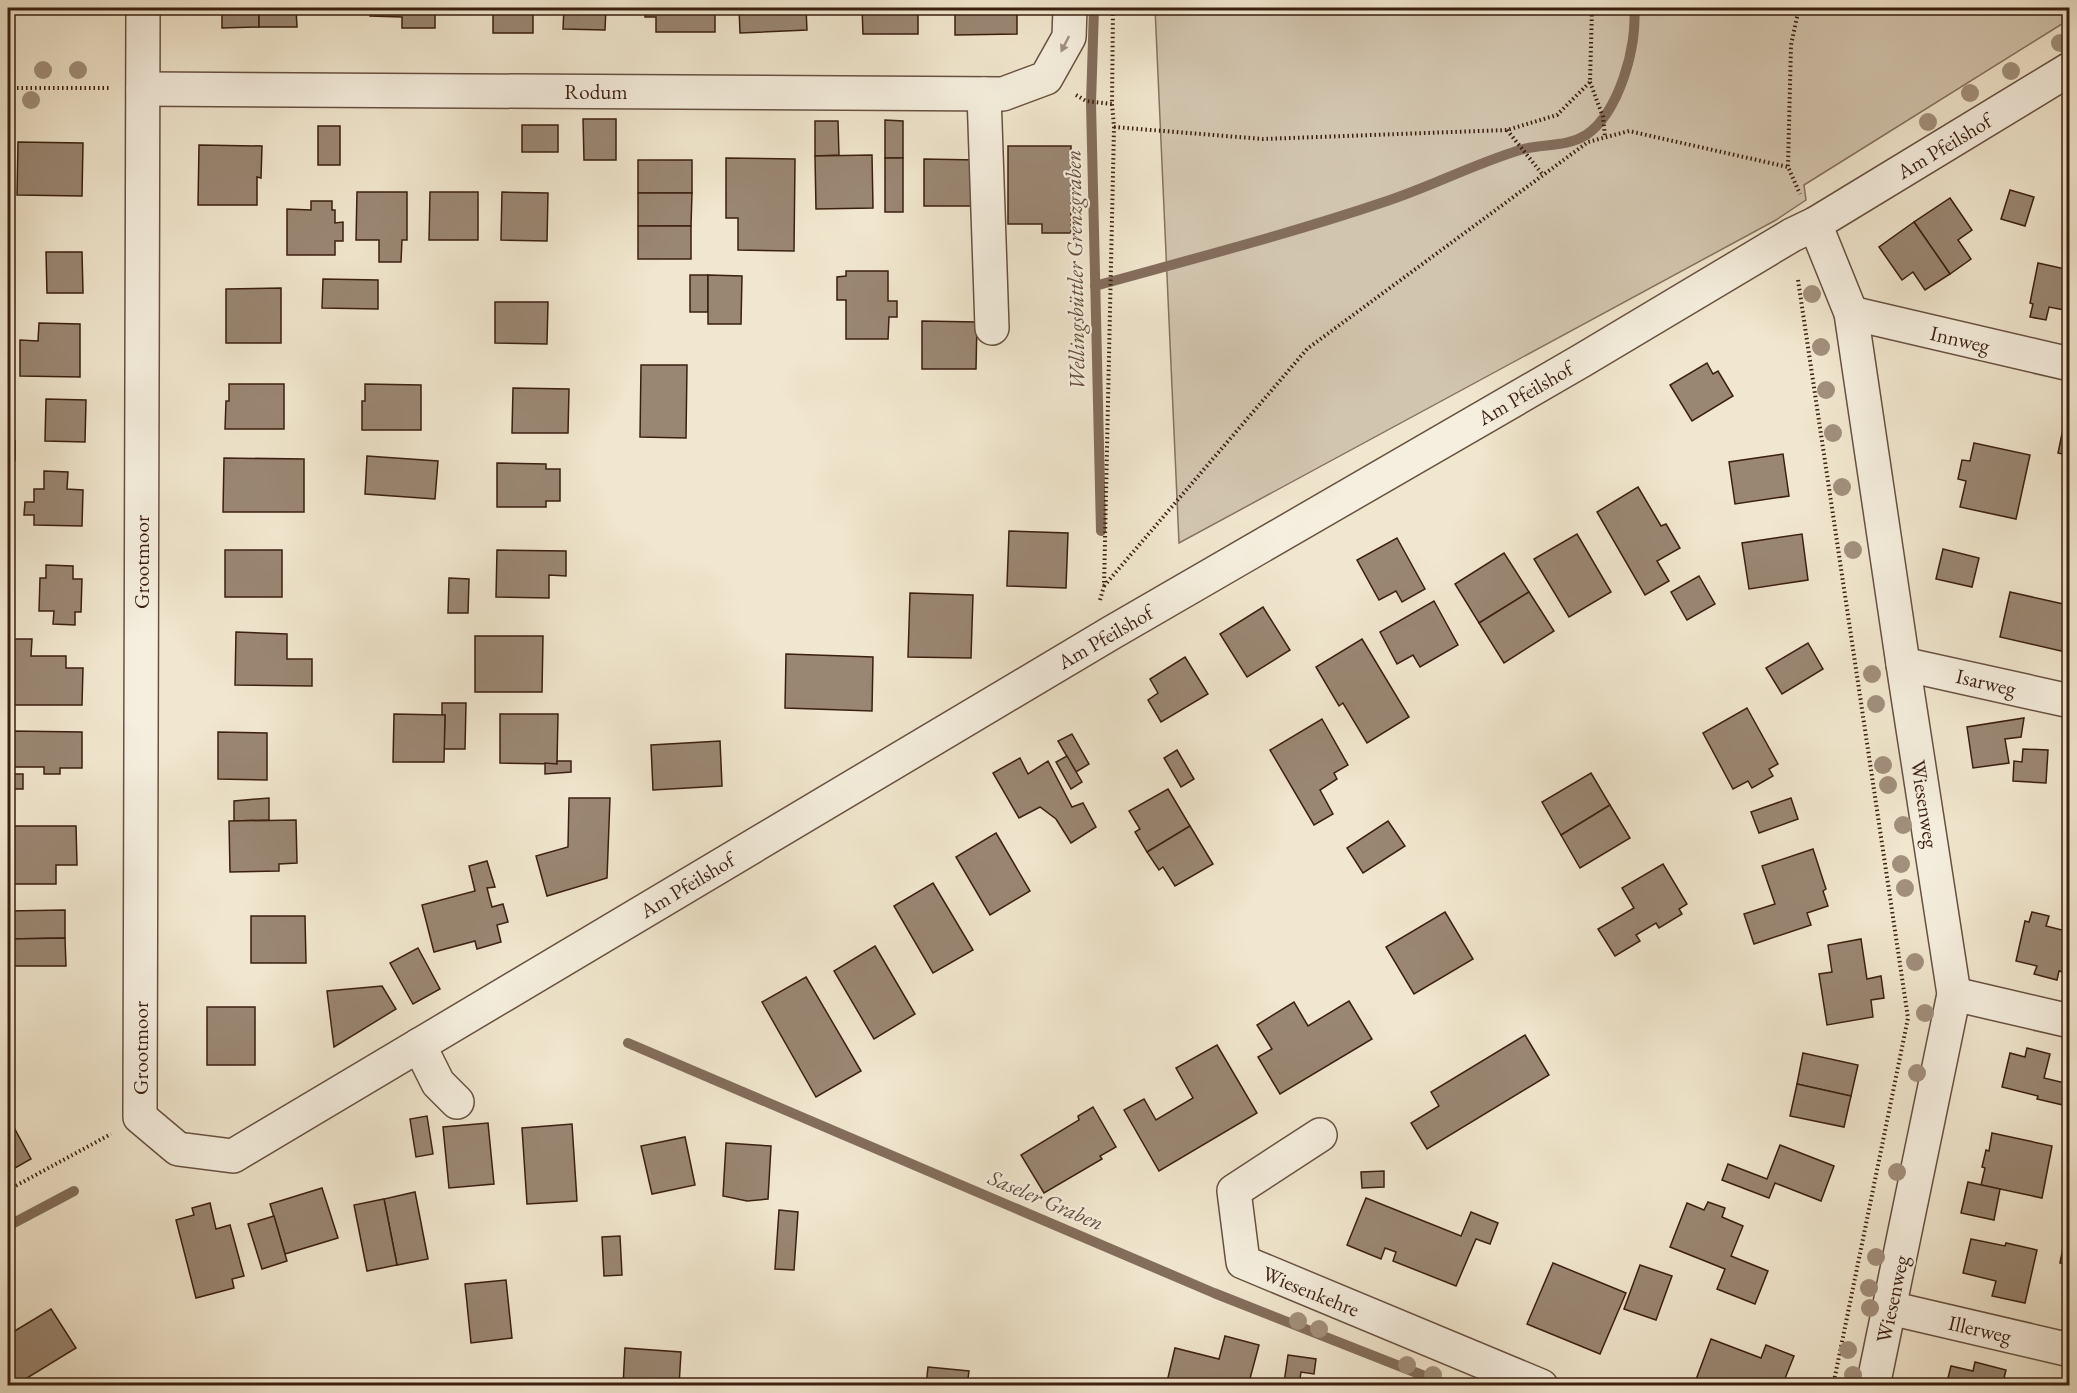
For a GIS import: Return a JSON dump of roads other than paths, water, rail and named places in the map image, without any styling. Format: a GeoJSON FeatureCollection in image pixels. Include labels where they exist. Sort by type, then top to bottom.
{"type":"FeatureCollection","features":[{"type":"Feature","properties":{"kind":"street","name":"Grootmoor"},"geometry":{"type":"LineString","coordinates":[[140,1117],[142,8]]}},
{"type":"Feature","properties":{"kind":"street","name":"Rodum"},"geometry":{"type":"LineString","coordinates":[[143,88],[1003,94],[1046,78],[1069,37],[1070,8]]}},
{"type":"Feature","properties":{"kind":"street","name":"Am Pfeilshof"},"geometry":{"type":"LineString","coordinates":[[140,1117],[178,1149],[232,1156],[1111,633],[1581,361],[2070,69]]}},
{"type":"Feature","properties":{"kind":"street"},"geometry":{"type":"LineString","coordinates":[[984,94],[992,328]]}},
{"type":"Feature","properties":{"kind":"street","name":"Wiesenweg"},"geometry":{"type":"LineString","coordinates":[[1803,230],[1851,313],[1954,994],[1873,1386]]}},
{"type":"Feature","properties":{"kind":"street","name":"Innweg"},"geometry":{"type":"LineString","coordinates":[[1851,313],[2070,364]]}},
{"type":"Feature","properties":{"kind":"street","name":"Isarweg"},"geometry":{"type":"LineString","coordinates":[[1903,664],[2070,701]]}},
{"type":"Feature","properties":{"kind":"street"},"geometry":{"type":"LineString","coordinates":[[1954,994],[2070,1021]]}},
{"type":"Feature","properties":{"kind":"street"},"geometry":{"type":"LineString","coordinates":[[419,1045],[438,1083],[457,1102]]}},
{"type":"Feature","properties":{"kind":"street","name":"Wiesenkehre"},"geometry":{"type":"LineString","coordinates":[[1320,1135],[1234,1191],[1243,1262],[1541,1386]]}},
{"type":"Feature","properties":{"kind":"street","name":"Illerweg"},"geometry":{"type":"LineString","coordinates":[[1890,1308],[2070,1350]]}},
{"type":"Feature","properties":{"kind":"waterway","name":"Wellingsbüttler Grenzgraben"},"geometry":{"type":"LineString","coordinates":[[1094,8],[1091,103],[1101,531]]}},
{"type":"Feature","properties":{"kind":"waterway"},"geometry":{"type":"LineString","coordinates":[[1095,286],[1348,214],[1520,150],[1562,144],[1586,135],[1598,125],[1608,111],[1624,77],[1633,40],[1634,8]]}},
{"type":"Feature","properties":{"kind":"waterway","name":"Saseler Graben"},"geometry":{"type":"LineString","coordinates":[[628,1043],[1214,1293],[1450,1386]]}},
{"type":"Feature","properties":{"kind":"waterway"},"geometry":{"type":"LineString","coordinates":[[8,1226],[74,1191]]}}]}
